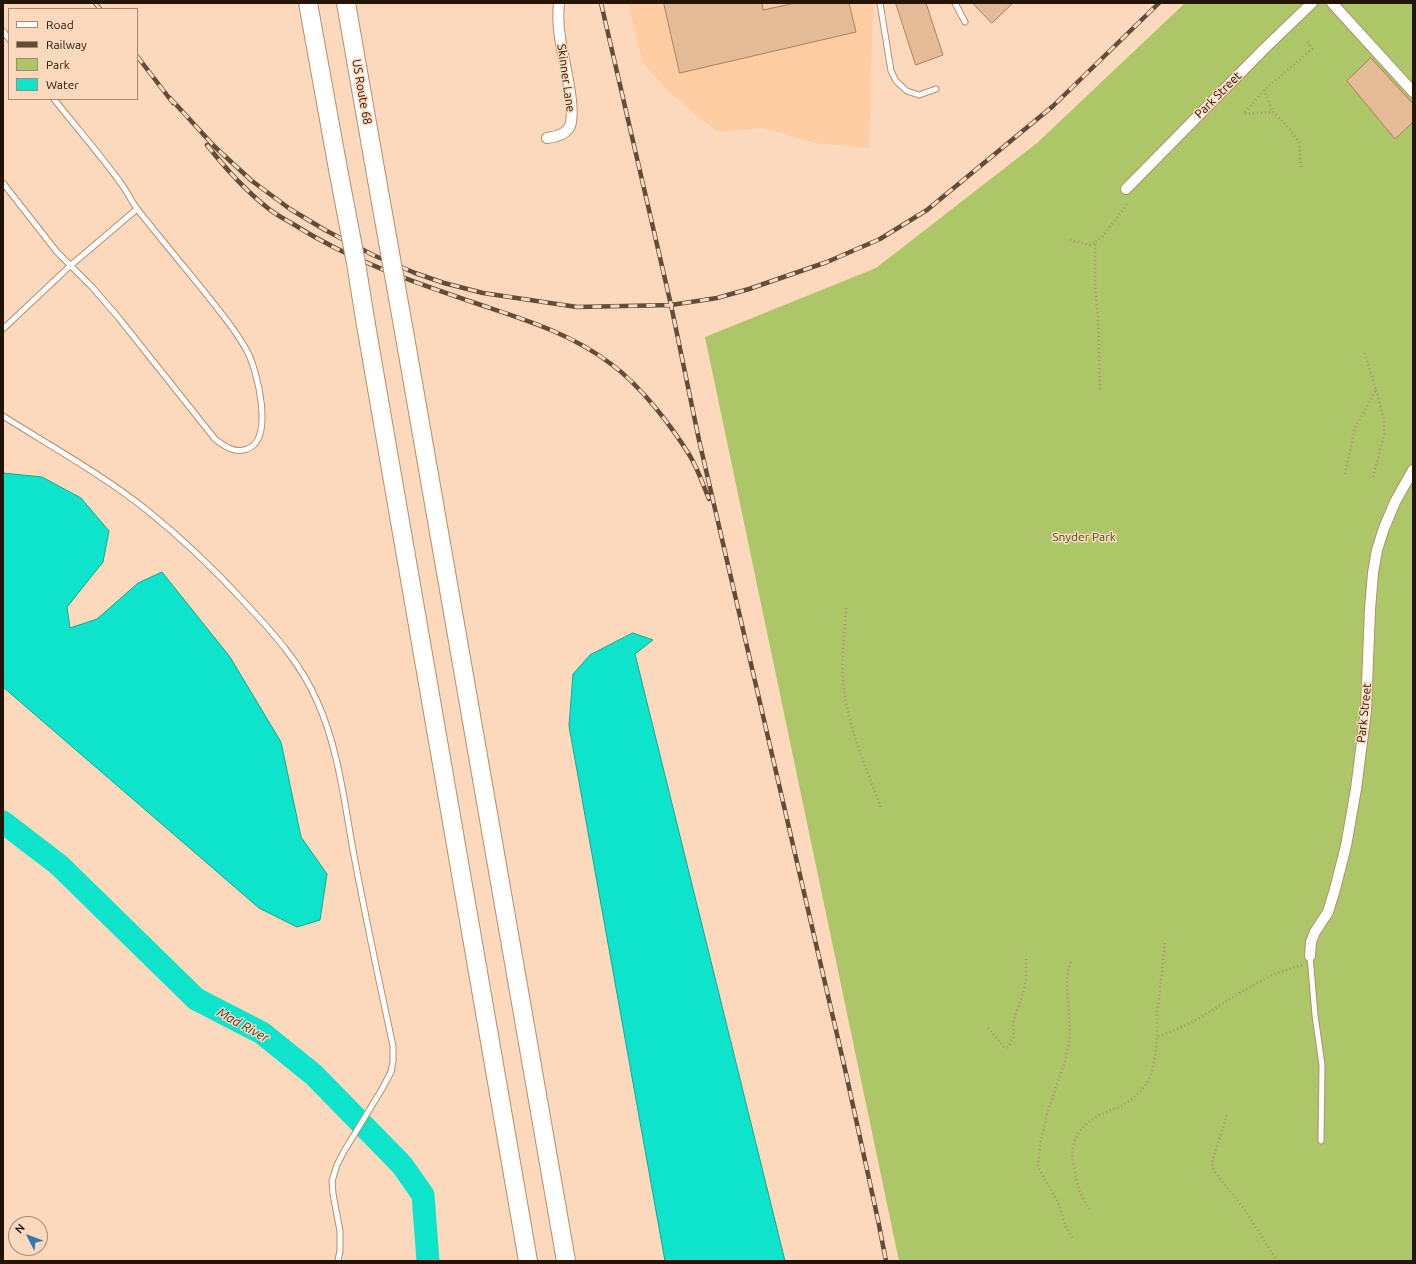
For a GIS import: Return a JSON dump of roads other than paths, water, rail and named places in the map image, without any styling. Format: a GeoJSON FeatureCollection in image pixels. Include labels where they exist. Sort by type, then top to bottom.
{"type":"FeatureCollection","features":[{"type":"Feature","properties":{"kind":"highway"},"geometry":{"type":"LineString","coordinates":[[308,3],[356,263],[528,1261]]}},
{"type":"Feature","properties":{"kind":"highway","name":"US Route 68"},"geometry":{"type":"LineString","coordinates":[[346,3],[566,1261]]}},
{"type":"Feature","properties":{"kind":"street","name":"Skinner Lane"},"geometry":{"type":"LineString","coordinates":[[547,138],[563,134],[569,128],[572,120],[572,107],[560,37],[559,3]]}},
{"type":"Feature","properties":{"kind":"street","name":"Park Street"},"geometry":{"type":"LineString","coordinates":[[1126,189],[1264,49],[1312,3]]}},
{"type":"Feature","properties":{"kind":"street"},"geometry":{"type":"LineString","coordinates":[[1332,3],[1413,92]]}},
{"type":"Feature","properties":{"kind":"street","name":"Park Street"},"geometry":{"type":"LineString","coordinates":[[1307,960],[1315,932],[1328,912],[1336,889],[1346,846],[1356,789],[1366,710],[1370,609],[1373,573],[1377,550],[1384,528],[1413,470]]}},
{"type":"Feature","properties":{"kind":"lane"},"geometry":{"type":"LineString","coordinates":[[880,3],[891,71],[896,81],[907,91],[919,95],[936,89]]}},
{"type":"Feature","properties":{"kind":"lane"},"geometry":{"type":"LineString","coordinates":[[955,3],[965,22]]}},
{"type":"Feature","properties":{"kind":"lane"},"geometry":{"type":"LineString","coordinates":[[3,183],[57,252],[92,287],[118,317],[215,439],[234,450],[243,451],[250,448],[259,437],[262,426],[262,411],[256,374],[248,352],[237,334],[137,209],[120,182],[55,100]]}},
{"type":"Feature","properties":{"kind":"lane"},"geometry":{"type":"LineString","coordinates":[[3,329],[70,266],[137,209]]}},
{"type":"Feature","properties":{"kind":"lane"},"geometry":{"type":"LineString","coordinates":[[3,416],[105,480],[147,511],[187,544],[226,582],[290,654],[304,675],[318,701],[337,764],[393,1046],[391,1072],[337,1165],[332,1181],[340,1231],[340,1250],[338,1261]]}},
{"type":"Feature","properties":{"kind":"lane"},"geometry":{"type":"LineString","coordinates":[[1307,960],[1322,1065],[1321,1141]]}},
{"type":"Feature","properties":{"kind":"water"},"geometry":{"type":"Polygon","coordinates":[[[3,473],[42,477],[81,498],[109,531],[103,562],[67,607],[70,628],[97,619],[138,583],[162,572],[230,657],[281,742],[301,837],[327,874],[320,920],[297,927],[259,908],[3,687],[3,473]]]}},
{"type":"Feature","properties":{"kind":"water"},"geometry":{"type":"Polygon","coordinates":[[[633,633],[653,640],[635,654],[785,1261],[665,1261],[569,726],[573,674],[590,655],[633,633]]]}},
{"type":"Feature","properties":{"kind":"waterway","name":"Mad River"},"geometry":{"type":"LineString","coordinates":[[3,822],[59,865],[196,999],[262,1033],[314,1075],[402,1165],[423,1195],[428,1261]]}},
{"type":"Feature","properties":{"kind":"railway"},"geometry":{"type":"LineString","coordinates":[[95,3],[99,8]]}},
{"type":"Feature","properties":{"kind":"railway"},"geometry":{"type":"LineString","coordinates":[[601,3],[671,305],[699,440],[845,1069],[886,1261]]}},
{"type":"Feature","properties":{"kind":"railway"},"geometry":{"type":"LineString","coordinates":[[170,98],[215,147],[252,181],[290,209],[325,230],[373,255],[415,273],[444,283],[483,293],[577,307],[671,305],[717,298],[749,289],[827,262],[880,239],[927,210],[1053,106],[1159,3]]}},
{"type":"Feature","properties":{"kind":"railway"},"geometry":{"type":"LineString","coordinates":[[138,57],[173,103]]}},
{"type":"Feature","properties":{"kind":"railway"},"geometry":{"type":"LineString","coordinates":[[207,145],[236,179],[260,202],[275,213],[315,237],[384,270],[515,316],[565,336],[596,353],[633,383],[654,406],[674,432],[693,461],[709,499]]}},
{"type":"Feature","properties":{"kind":"park label","name":"Snyder Park"},"geometry":{"type":"Point","coordinates":[1084,537]}}]}
